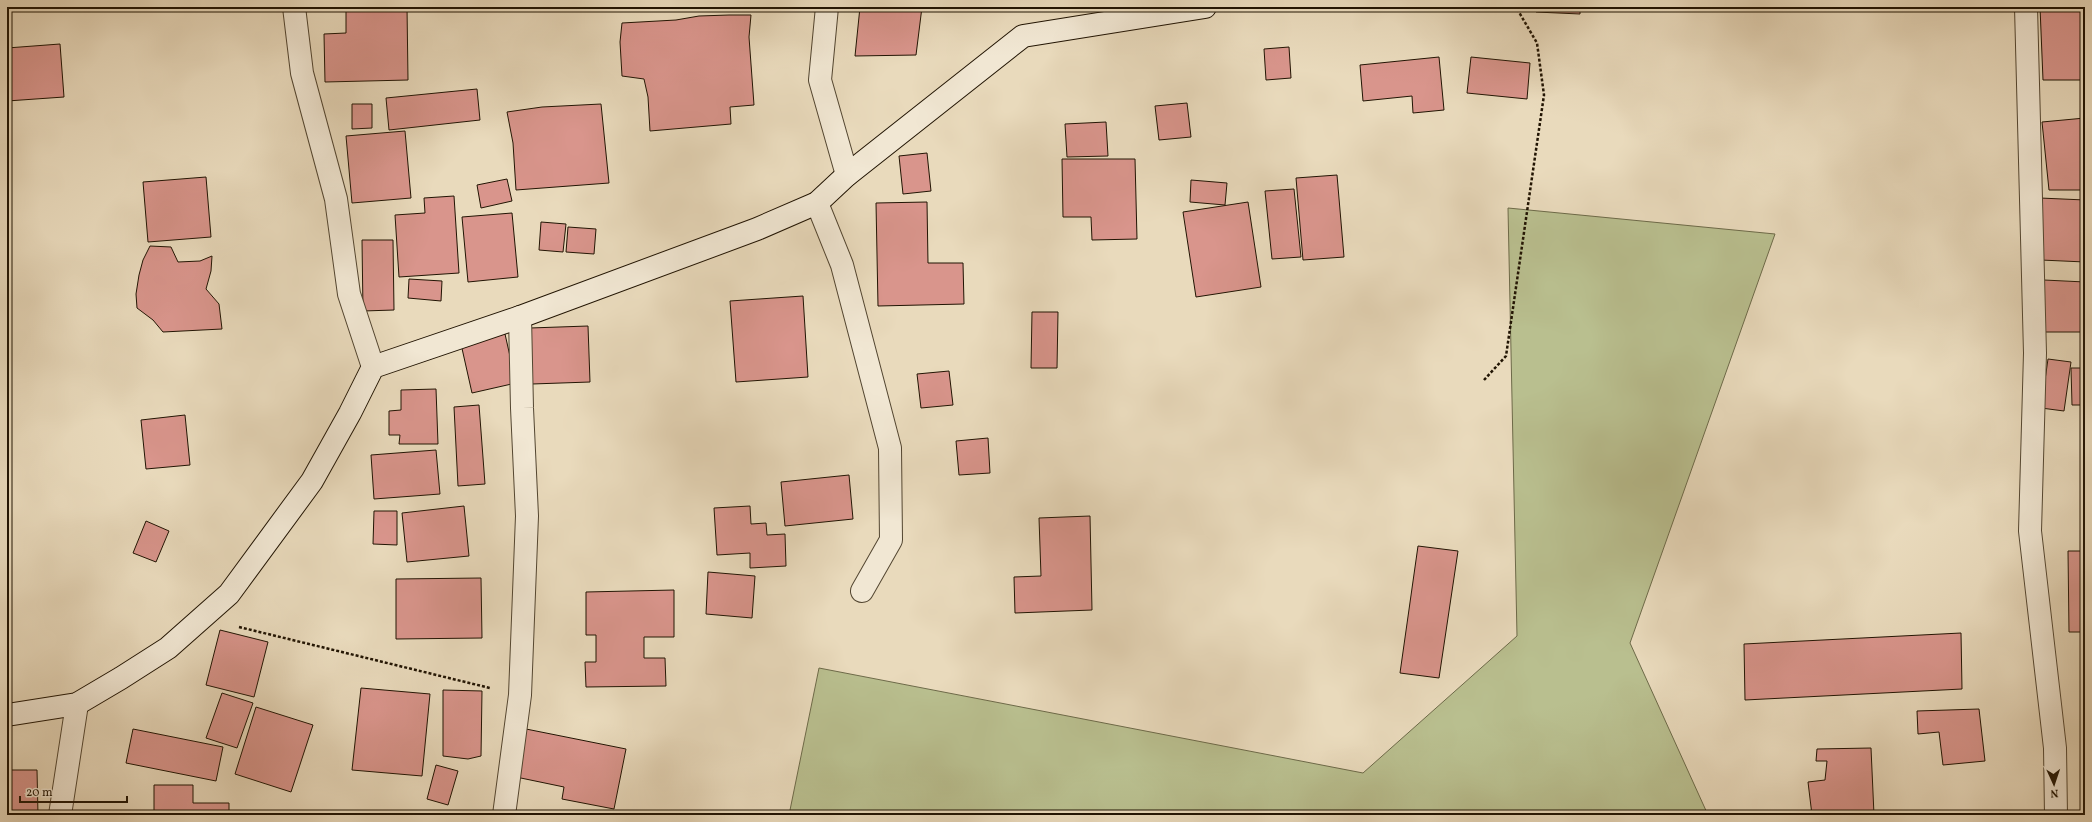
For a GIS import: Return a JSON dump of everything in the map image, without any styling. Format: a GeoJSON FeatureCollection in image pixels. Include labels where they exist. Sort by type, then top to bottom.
{"type":"FeatureCollection","features":[{"type":"Feature","properties":{"kind":"street"},"geometry":{"type":"LineString","coordinates":[[294,7],[302,73],[336,199],[349,294],[373,367]]}},
{"type":"Feature","properties":{"kind":"street"},"geometry":{"type":"LineString","coordinates":[[827,7],[820,80],[847,176]]}},
{"type":"Feature","properties":{"kind":"street"},"geometry":{"type":"LineString","coordinates":[[7,715],[77,704],[168,648],[229,594],[312,481],[350,413],[373,367],[520,317],[757,228],[817,203],[847,176],[1023,36],[1205,7]]}},
{"type":"Feature","properties":{"kind":"street"},"geometry":{"type":"LineString","coordinates":[[2026,7],[2035,353],[2030,531],[2055,748],[2056,815]]}},
{"type":"Feature","properties":{"kind":"street"},"geometry":{"type":"LineString","coordinates":[[817,203],[842,265],[890,448],[890,540],[862,591]]}},
{"type":"Feature","properties":{"kind":"street"},"geometry":{"type":"LineString","coordinates":[[504,815],[520,695],[527,516],[522,408],[520,317]]}},
{"type":"Feature","properties":{"kind":"street"},"geometry":{"type":"LineString","coordinates":[[60,815],[77,704]]}},
{"type":"Feature","properties":{"kind":"path"},"geometry":{"type":"LineString","coordinates":[[1484,380],[1506,356],[1544,95],[1537,42],[1516,7]]}},
{"type":"Feature","properties":{"kind":"path"},"geometry":{"type":"LineString","coordinates":[[202,618],[520,695]]}},
{"type":"Feature","properties":{"kind":"green space"},"geometry":{"type":"Polygon","coordinates":[[[1508,208],[1775,234],[1630,643],[1708,815],[789,815],[819,668],[1363,773],[1517,636],[1508,208]]]}},
{"type":"Feature","properties":{"kind":"building"},"geometry":{"type":"Polygon","coordinates":[[[346,7],[407,7],[408,80],[325,82],[324,34],[346,33],[346,7]]]}},
{"type":"Feature","properties":{"kind":"building"},"geometry":{"type":"Polygon","coordinates":[[[860,7],[922,7],[916,55],[855,56],[860,7]]]}},
{"type":"Feature","properties":{"kind":"building"},"geometry":{"type":"Polygon","coordinates":[[[1536,7],[1580,7],[1580,14],[1536,12],[1536,7]]]}},
{"type":"Feature","properties":{"kind":"building"},"geometry":{"type":"Polygon","coordinates":[[[2040,7],[2082,7],[2085,80],[2043,80],[2040,7]]]}},
{"type":"Feature","properties":{"kind":"building"},"geometry":{"type":"Polygon","coordinates":[[[751,15],[749,37],[754,105],[730,107],[731,124],[650,131],[648,97],[644,79],[622,76],[620,42],[622,23],[676,20],[699,16],[751,15]]]}},
{"type":"Feature","properties":{"kind":"building"},"geometry":{"type":"Polygon","coordinates":[[[60,44],[64,97],[7,101],[7,48],[60,44]]]}},
{"type":"Feature","properties":{"kind":"building"},"geometry":{"type":"Polygon","coordinates":[[[1289,47],[1291,78],[1266,80],[1264,49],[1289,47]]]}},
{"type":"Feature","properties":{"kind":"building"},"geometry":{"type":"Polygon","coordinates":[[[1439,57],[1444,110],[1413,113],[1412,96],[1363,101],[1360,65],[1439,57]]]}},
{"type":"Feature","properties":{"kind":"building"},"geometry":{"type":"Polygon","coordinates":[[[1471,57],[1530,63],[1527,99],[1467,93],[1471,57]]]}},
{"type":"Feature","properties":{"kind":"building"},"geometry":{"type":"Polygon","coordinates":[[[477,89],[480,120],[389,130],[386,98],[477,89]]]}},
{"type":"Feature","properties":{"kind":"building"},"geometry":{"type":"Polygon","coordinates":[[[1187,103],[1191,137],[1159,140],[1155,106],[1187,103]]]}},
{"type":"Feature","properties":{"kind":"building"},"geometry":{"type":"Polygon","coordinates":[[[352,104],[372,104],[372,128],[352,129],[352,104]]]}},
{"type":"Feature","properties":{"kind":"building"},"geometry":{"type":"Polygon","coordinates":[[[601,104],[609,183],[516,190],[513,143],[507,112],[542,107],[601,104]]]}},
{"type":"Feature","properties":{"kind":"building"},"geometry":{"type":"Polygon","coordinates":[[[2085,118],[2085,190],[2049,190],[2042,122],[2085,118]]]}},
{"type":"Feature","properties":{"kind":"building"},"geometry":{"type":"Polygon","coordinates":[[[1106,122],[1108,156],[1067,157],[1065,124],[1106,122]]]}},
{"type":"Feature","properties":{"kind":"building"},"geometry":{"type":"Polygon","coordinates":[[[405,131],[411,198],[352,203],[346,136],[405,131]]]}},
{"type":"Feature","properties":{"kind":"building"},"geometry":{"type":"Polygon","coordinates":[[[927,153],[931,191],[903,194],[899,156],[927,153]]]}},
{"type":"Feature","properties":{"kind":"building"},"geometry":{"type":"Polygon","coordinates":[[[1062,159],[1135,159],[1137,239],[1092,240],[1091,217],[1063,217],[1062,159]]]}},
{"type":"Feature","properties":{"kind":"building"},"geometry":{"type":"Polygon","coordinates":[[[1337,175],[1344,257],[1303,260],[1296,178],[1337,175]]]}},
{"type":"Feature","properties":{"kind":"building"},"geometry":{"type":"Polygon","coordinates":[[[206,177],[211,237],[148,242],[143,182],[206,177]]]}},
{"type":"Feature","properties":{"kind":"building"},"geometry":{"type":"Polygon","coordinates":[[[507,179],[512,201],[481,208],[477,185],[507,179]]]}},
{"type":"Feature","properties":{"kind":"building"},"geometry":{"type":"Polygon","coordinates":[[[1191,180],[1227,183],[1225,205],[1190,202],[1191,180]]]}},
{"type":"Feature","properties":{"kind":"building"},"geometry":{"type":"Polygon","coordinates":[[[1294,189],[1301,257],[1272,259],[1265,191],[1294,189]]]}},
{"type":"Feature","properties":{"kind":"building"},"geometry":{"type":"Polygon","coordinates":[[[454,196],[459,273],[399,277],[395,215],[425,213],[424,198],[454,196]]]}},
{"type":"Feature","properties":{"kind":"building"},"geometry":{"type":"Polygon","coordinates":[[[2040,198],[2085,200],[2085,262],[2041,260],[2040,198]]]}},
{"type":"Feature","properties":{"kind":"building"},"geometry":{"type":"Polygon","coordinates":[[[927,202],[928,263],[963,263],[964,304],[878,306],[876,203],[927,202]]]}},
{"type":"Feature","properties":{"kind":"building"},"geometry":{"type":"Polygon","coordinates":[[[1248,202],[1261,287],[1196,297],[1183,212],[1248,202]]]}},
{"type":"Feature","properties":{"kind":"building"},"geometry":{"type":"Polygon","coordinates":[[[512,213],[518,277],[468,282],[462,217],[512,213]]]}},
{"type":"Feature","properties":{"kind":"building"},"geometry":{"type":"Polygon","coordinates":[[[541,222],[566,224],[563,252],[539,250],[541,222]]]}},
{"type":"Feature","properties":{"kind":"building"},"geometry":{"type":"Polygon","coordinates":[[[568,227],[596,229],[594,254],[566,252],[568,227]]]}},
{"type":"Feature","properties":{"kind":"building"},"geometry":{"type":"Polygon","coordinates":[[[362,240],[393,240],[394,310],[363,311],[362,240]]]}},
{"type":"Feature","properties":{"kind":"building"},"geometry":{"type":"Polygon","coordinates":[[[150,246],[171,247],[178,262],[200,261],[212,256],[211,271],[206,289],[219,304],[222,329],[163,332],[153,320],[137,308],[136,294],[139,275],[143,260],[150,246]]]}},
{"type":"Feature","properties":{"kind":"building"},"geometry":{"type":"Polygon","coordinates":[[[409,279],[442,281],[441,301],[408,298],[409,279]]]}},
{"type":"Feature","properties":{"kind":"building"},"geometry":{"type":"Polygon","coordinates":[[[2044,280],[2085,282],[2085,332],[2044,332],[2044,280]]]}},
{"type":"Feature","properties":{"kind":"building"},"geometry":{"type":"Polygon","coordinates":[[[803,296],[808,377],[736,382],[730,301],[803,296]]]}},
{"type":"Feature","properties":{"kind":"building"},"geometry":{"type":"Polygon","coordinates":[[[1032,312],[1058,312],[1057,368],[1031,368],[1032,312]]]}},
{"type":"Feature","properties":{"kind":"building"},"geometry":{"type":"Polygon","coordinates":[[[588,326],[590,382],[532,384],[530,328],[588,326]]]}},
{"type":"Feature","properties":{"kind":"building"},"geometry":{"type":"Polygon","coordinates":[[[505,334],[516,383],[472,393],[461,344],[505,334]]]}},
{"type":"Feature","properties":{"kind":"building"},"geometry":{"type":"Polygon","coordinates":[[[2048,359],[2071,362],[2064,411],[2041,408],[2048,359]]]}},
{"type":"Feature","properties":{"kind":"building"},"geometry":{"type":"Polygon","coordinates":[[[2071,368],[2085,368],[2085,405],[2072,405],[2071,368]]]}},
{"type":"Feature","properties":{"kind":"building"},"geometry":{"type":"Polygon","coordinates":[[[949,371],[953,405],[921,408],[917,374],[949,371]]]}},
{"type":"Feature","properties":{"kind":"building"},"geometry":{"type":"Polygon","coordinates":[[[436,389],[438,444],[399,444],[400,435],[389,435],[389,411],[401,410],[401,390],[436,389]]]}},
{"type":"Feature","properties":{"kind":"building"},"geometry":{"type":"Polygon","coordinates":[[[479,405],[485,484],[458,486],[454,407],[479,405]]]}},
{"type":"Feature","properties":{"kind":"building"},"geometry":{"type":"Polygon","coordinates":[[[185,415],[190,465],[146,469],[141,420],[185,415]]]}},
{"type":"Feature","properties":{"kind":"building"},"geometry":{"type":"Polygon","coordinates":[[[988,438],[990,473],[959,475],[956,441],[988,438]]]}},
{"type":"Feature","properties":{"kind":"building"},"geometry":{"type":"Polygon","coordinates":[[[436,450],[440,494],[374,499],[371,455],[436,450]]]}},
{"type":"Feature","properties":{"kind":"building"},"geometry":{"type":"Polygon","coordinates":[[[849,475],[853,519],[785,526],[781,482],[849,475]]]}},
{"type":"Feature","properties":{"kind":"building"},"geometry":{"type":"Polygon","coordinates":[[[464,506],[469,556],[407,562],[402,513],[464,506]]]}},
{"type":"Feature","properties":{"kind":"building"},"geometry":{"type":"Polygon","coordinates":[[[750,506],[751,524],[766,523],[767,535],[785,534],[786,566],[750,568],[750,553],[717,555],[714,508],[750,506]]]}},
{"type":"Feature","properties":{"kind":"building"},"geometry":{"type":"Polygon","coordinates":[[[374,511],[397,511],[397,545],[373,544],[374,511]]]}},
{"type":"Feature","properties":{"kind":"building"},"geometry":{"type":"Polygon","coordinates":[[[1090,516],[1092,610],[1015,613],[1014,577],[1041,576],[1039,518],[1090,516]]]}},
{"type":"Feature","properties":{"kind":"building"},"geometry":{"type":"Polygon","coordinates":[[[146,521],[169,531],[156,562],[133,553],[146,521]]]}},
{"type":"Feature","properties":{"kind":"building"},"geometry":{"type":"Polygon","coordinates":[[[1418,546],[1458,551],[1439,678],[1400,673],[1418,546]]]}},
{"type":"Feature","properties":{"kind":"building"},"geometry":{"type":"Polygon","coordinates":[[[2068,551],[2085,551],[2085,632],[2069,632],[2068,551]]]}},
{"type":"Feature","properties":{"kind":"building"},"geometry":{"type":"Polygon","coordinates":[[[708,572],[755,576],[752,618],[706,614],[708,572]]]}},
{"type":"Feature","properties":{"kind":"building"},"geometry":{"type":"Polygon","coordinates":[[[481,578],[482,638],[396,639],[396,579],[481,578]]]}},
{"type":"Feature","properties":{"kind":"building"},"geometry":{"type":"Polygon","coordinates":[[[674,590],[674,637],[644,637],[644,658],[665,658],[666,686],[586,687],[585,662],[596,662],[596,635],[586,635],[586,592],[674,590]]]}},
{"type":"Feature","properties":{"kind":"building"},"geometry":{"type":"Polygon","coordinates":[[[220,630],[268,642],[254,697],[206,685],[220,630]]]}},
{"type":"Feature","properties":{"kind":"building"},"geometry":{"type":"Polygon","coordinates":[[[1961,633],[1962,689],[1745,700],[1744,644],[1961,633]]]}},
{"type":"Feature","properties":{"kind":"building"},"geometry":{"type":"Polygon","coordinates":[[[361,688],[430,694],[422,776],[352,770],[361,688]]]}},
{"type":"Feature","properties":{"kind":"building"},"geometry":{"type":"Polygon","coordinates":[[[443,690],[482,691],[481,756],[468,759],[443,756],[443,690]]]}},
{"type":"Feature","properties":{"kind":"building"},"geometry":{"type":"Polygon","coordinates":[[[222,693],[253,703],[237,748],[206,738],[222,693]]]}},
{"type":"Feature","properties":{"kind":"building"},"geometry":{"type":"Polygon","coordinates":[[[256,707],[313,725],[291,792],[235,774],[256,707]]]}},
{"type":"Feature","properties":{"kind":"building"},"geometry":{"type":"Polygon","coordinates":[[[1979,709],[1985,761],[1943,765],[1939,732],[1918,734],[1917,711],[1979,709]]]}},
{"type":"Feature","properties":{"kind":"building"},"geometry":{"type":"Polygon","coordinates":[[[133,729],[223,747],[216,781],[126,763],[133,729]]]}},
{"type":"Feature","properties":{"kind":"building"},"geometry":{"type":"Polygon","coordinates":[[[526,729],[626,749],[614,809],[562,799],[564,787],[516,777],[526,729]]]}},
{"type":"Feature","properties":{"kind":"building"},"geometry":{"type":"Polygon","coordinates":[[[1871,748],[1874,815],[1812,815],[1808,782],[1825,780],[1827,761],[1816,761],[1817,749],[1871,748]]]}},
{"type":"Feature","properties":{"kind":"building"},"geometry":{"type":"Polygon","coordinates":[[[436,765],[458,771],[448,805],[427,799],[436,765]]]}},
{"type":"Feature","properties":{"kind":"building"},"geometry":{"type":"Polygon","coordinates":[[[7,770],[37,770],[38,815],[7,815],[7,770]]]}},
{"type":"Feature","properties":{"kind":"building"},"geometry":{"type":"Polygon","coordinates":[[[154,785],[193,785],[193,803],[229,803],[229,815],[154,815],[154,785]]]}}]}
